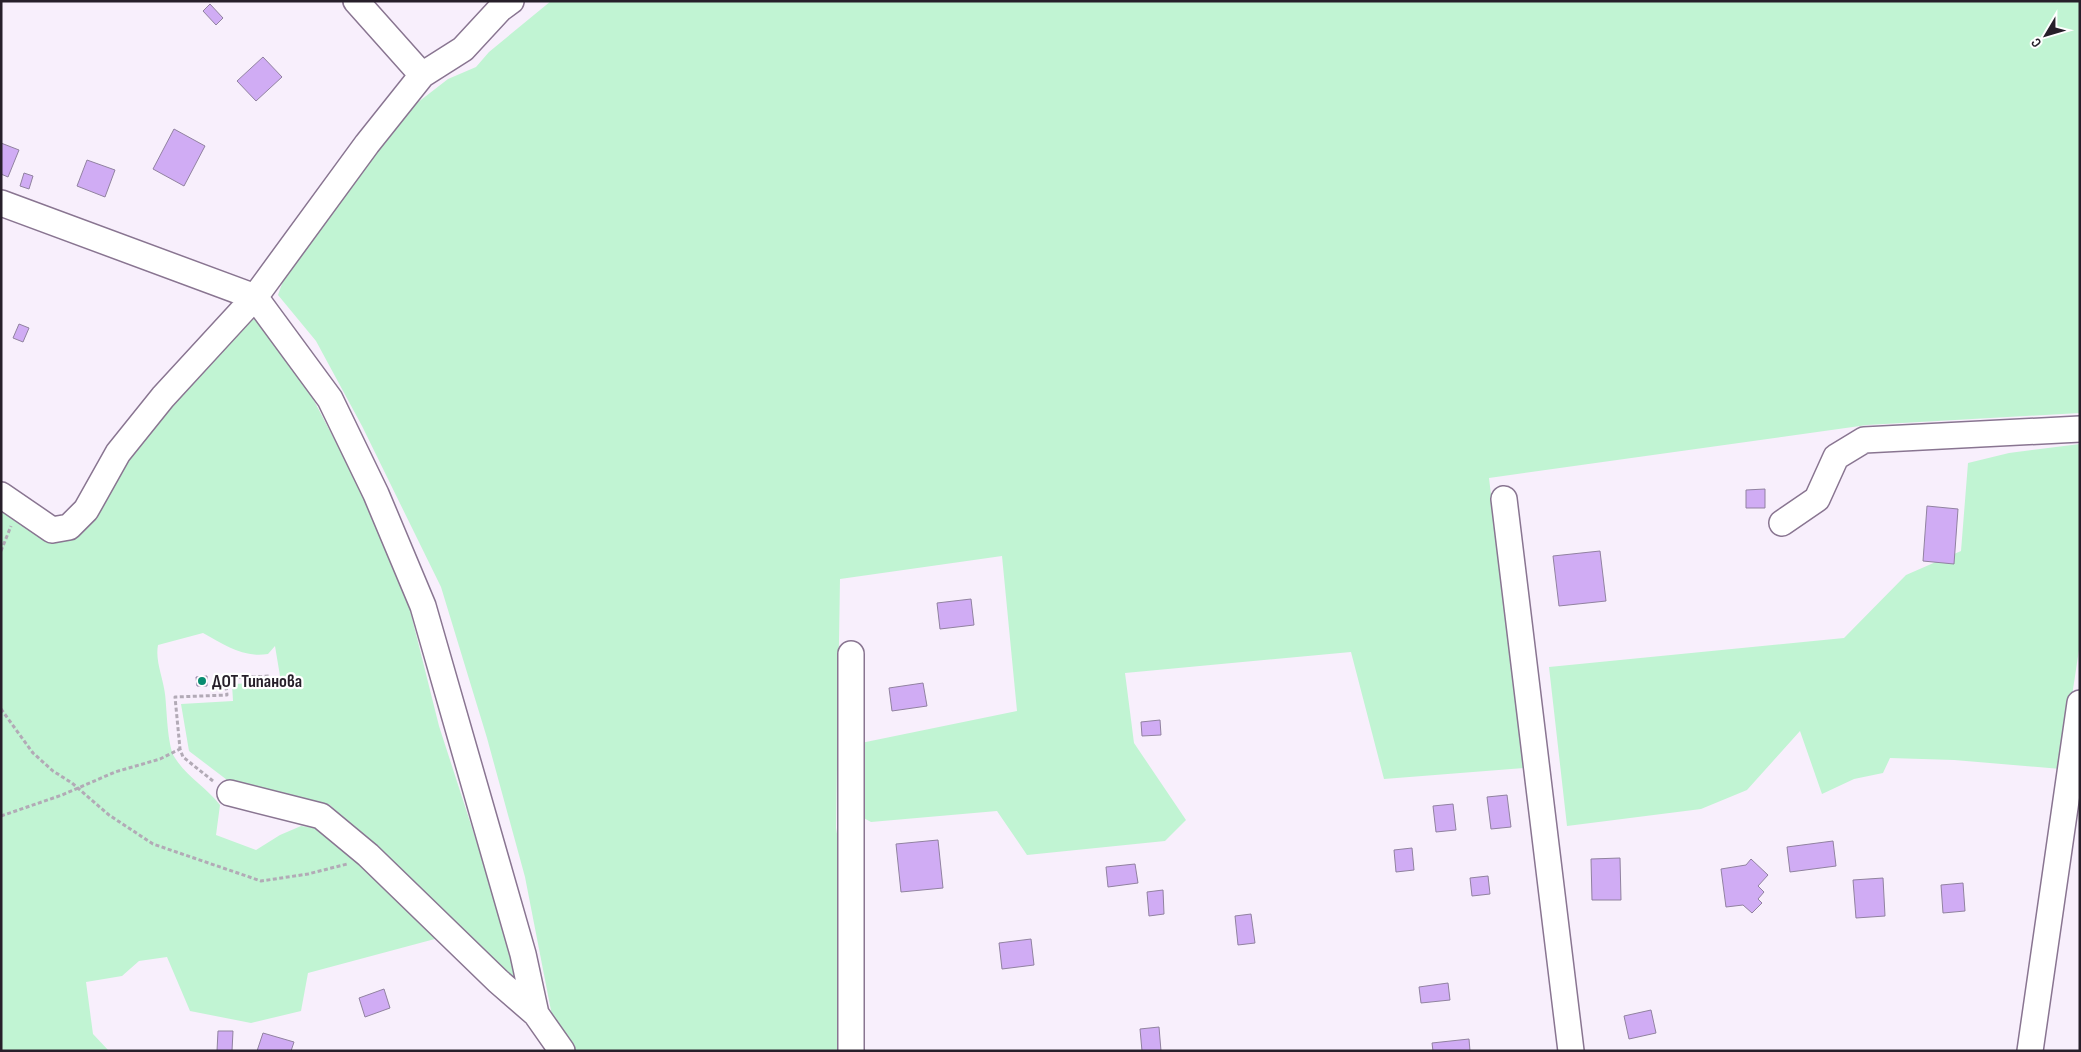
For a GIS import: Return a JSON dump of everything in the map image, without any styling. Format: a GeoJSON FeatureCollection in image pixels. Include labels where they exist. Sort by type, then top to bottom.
{"type":"FeatureCollection","features":[{"type":"Feature","properties":{"kind":"street"},"geometry":{"type":"LineString","coordinates":[[356,1],[422,75]]}},
{"type":"Feature","properties":{"kind":"street"},"geometry":{"type":"LineString","coordinates":[[1,495],[52,530],[69,527],[86,510],[118,453],[163,397],[255,297],[367,144],[422,75],[463,49],[500,9],[511,1]]}},
{"type":"Feature","properties":{"kind":"street"},"geometry":{"type":"LineString","coordinates":[[1,203],[255,297],[330,398],[376,494],[424,606],[523,954],[536,1014]]}},
{"type":"Feature","properties":{"kind":"street"},"geometry":{"type":"LineString","coordinates":[[1782,523],[1817,500],[1836,457],[1864,440],[2080,429]]}},
{"type":"Feature","properties":{"kind":"street"},"geometry":{"type":"LineString","coordinates":[[1504,500],[1570,1051]]}},
{"type":"Feature","properties":{"kind":"street"},"geometry":{"type":"LineString","coordinates":[[851,654],[851,1051]]}},
{"type":"Feature","properties":{"kind":"street"},"geometry":{"type":"LineString","coordinates":[[2030,1051],[2080,703]]}},
{"type":"Feature","properties":{"kind":"street"},"geometry":{"type":"LineString","coordinates":[[230,793],[321,816],[368,855],[498,981],[536,1014],[562,1051]]}},
{"type":"Feature","properties":{"kind":"path"},"geometry":{"type":"LineString","coordinates":[[230,793],[184,757],[180,749],[175,697],[227,696],[225,678],[271,676]]}},
{"type":"Feature","properties":{"kind":"path"},"geometry":{"type":"LineString","coordinates":[[1,709],[33,753],[53,771],[78,788],[109,815],[153,844],[261,880],[308,874],[348,864],[368,855]]}},
{"type":"Feature","properties":{"kind":"path"},"geometry":{"type":"LineString","coordinates":[[1,816],[78,788],[115,772],[160,759],[180,749]]}},
{"type":"Feature","properties":{"kind":"green space"},"geometry":{"type":"Polygon","coordinates":[[[551,1],[2080,1],[2080,413],[1867,425],[1489,478],[1524,768],[1384,779],[1351,652],[1125,673],[1134,743],[1186,820],[1165,841],[1027,855],[997,811],[871,822],[860,816],[856,744],[1017,711],[1002,556],[840,579],[836,828],[841,857],[838,877],[842,1051],[575,1051],[555,1031],[525,877],[487,738],[441,587],[362,426],[316,341],[278,295],[284,278],[352,179],[386,135],[417,103],[448,79],[476,67],[489,52],[551,1]]]}},
{"type":"Feature","properties":{"kind":"green space"},"geometry":{"type":"Polygon","coordinates":[[[243,319],[254,319],[264,328],[297,368],[367,502],[404,586],[439,726],[519,973],[512,980],[330,805],[231,783],[189,751],[181,704],[233,701],[232,684],[281,682],[275,646],[268,654],[250,654],[227,646],[203,633],[158,645],[157,651],[165,694],[172,752],[185,771],[220,805],[216,835],[256,850],[280,835],[301,826],[322,829],[446,936],[308,973],[301,1011],[251,1023],[190,1011],[167,957],[139,961],[122,976],[86,982],[93,1034],[109,1051],[1,1051],[1,505],[53,538],[125,463],[243,319]]]}},
{"type":"Feature","properties":{"kind":"green space"},"geometry":{"type":"Polygon","coordinates":[[[2080,444],[2080,643],[2061,769],[1954,760],[1890,758],[1883,773],[1854,779],[1822,794],[1800,731],[1747,790],[1701,809],[1567,826],[1549,667],[1844,638],[1906,575],[1961,551],[1968,463],[2009,453],[2080,444]]]}},
{"type":"Feature","properties":{"kind":"building"},"geometry":{"type":"Polygon","coordinates":[[[210,4],[223,18],[216,25],[203,11],[210,4]]]}},
{"type":"Feature","properties":{"kind":"building"},"geometry":{"type":"Polygon","coordinates":[[[263,57],[282,77],[256,101],[237,81],[263,57]]]}},
{"type":"Feature","properties":{"kind":"building"},"geometry":{"type":"Polygon","coordinates":[[[174,129],[205,146],[184,186],[153,169],[174,129]]]}},
{"type":"Feature","properties":{"kind":"building"},"geometry":{"type":"Polygon","coordinates":[[[1,143],[19,150],[8,177],[1,174],[1,143]]]}},
{"type":"Feature","properties":{"kind":"building"},"geometry":{"type":"Polygon","coordinates":[[[87,160],[115,170],[105,197],[77,186],[87,160]]]}},
{"type":"Feature","properties":{"kind":"building"},"geometry":{"type":"Polygon","coordinates":[[[24,173],[33,176],[29,189],[20,186],[24,173]]]}},
{"type":"Feature","properties":{"kind":"building"},"geometry":{"type":"Polygon","coordinates":[[[19,324],[29,328],[23,342],[13,338],[19,324]]]}},
{"type":"Feature","properties":{"kind":"building"},"geometry":{"type":"Polygon","coordinates":[[[1765,489],[1765,508],[1746,508],[1746,490],[1765,489]]]}},
{"type":"Feature","properties":{"kind":"building"},"geometry":{"type":"Polygon","coordinates":[[[1927,506],[1958,509],[1954,564],[1923,561],[1927,506]]]}},
{"type":"Feature","properties":{"kind":"building"},"geometry":{"type":"Polygon","coordinates":[[[1600,551],[1606,601],[1559,606],[1553,556],[1600,551]]]}},
{"type":"Feature","properties":{"kind":"building"},"geometry":{"type":"Polygon","coordinates":[[[971,599],[974,625],[940,629],[937,603],[971,599]]]}},
{"type":"Feature","properties":{"kind":"building","name":"ДОТ Типанова"},"geometry":{"type":"Polygon","coordinates":[[[207,676],[207,686],[197,686],[196,677],[207,676]]]}},
{"type":"Feature","properties":{"kind":"building"},"geometry":{"type":"Polygon","coordinates":[[[923,683],[927,706],[892,711],[889,688],[923,683]]]}},
{"type":"Feature","properties":{"kind":"building"},"geometry":{"type":"Polygon","coordinates":[[[1160,720],[1161,735],[1142,736],[1141,722],[1160,720]]]}},
{"type":"Feature","properties":{"kind":"building"},"geometry":{"type":"Polygon","coordinates":[[[1507,795],[1511,827],[1491,829],[1487,797],[1507,795]]]}},
{"type":"Feature","properties":{"kind":"building"},"geometry":{"type":"Polygon","coordinates":[[[1453,804],[1456,830],[1436,832],[1433,806],[1453,804]]]}},
{"type":"Feature","properties":{"kind":"building"},"geometry":{"type":"Polygon","coordinates":[[[938,840],[943,888],[901,892],[896,844],[938,840]]]}},
{"type":"Feature","properties":{"kind":"building"},"geometry":{"type":"Polygon","coordinates":[[[1833,841],[1836,866],[1790,872],[1787,847],[1833,841]]]}},
{"type":"Feature","properties":{"kind":"building"},"geometry":{"type":"Polygon","coordinates":[[[1412,848],[1414,870],[1396,872],[1394,850],[1412,848]]]}},
{"type":"Feature","properties":{"kind":"building"},"geometry":{"type":"Polygon","coordinates":[[[1620,858],[1621,900],[1592,900],[1591,859],[1620,858]]]}},
{"type":"Feature","properties":{"kind":"building"},"geometry":{"type":"Polygon","coordinates":[[[1751,859],[1768,875],[1758,886],[1764,892],[1758,899],[1762,903],[1752,913],[1743,905],[1726,907],[1721,869],[1746,865],[1751,859]]]}},
{"type":"Feature","properties":{"kind":"building"},"geometry":{"type":"Polygon","coordinates":[[[1135,864],[1138,883],[1108,887],[1106,867],[1135,864]]]}},
{"type":"Feature","properties":{"kind":"building"},"geometry":{"type":"Polygon","coordinates":[[[1488,876],[1490,894],[1472,896],[1470,878],[1488,876]]]}},
{"type":"Feature","properties":{"kind":"building"},"geometry":{"type":"Polygon","coordinates":[[[1883,878],[1885,916],[1856,918],[1853,880],[1883,878]]]}},
{"type":"Feature","properties":{"kind":"building"},"geometry":{"type":"Polygon","coordinates":[[[1963,883],[1965,911],[1943,913],[1941,885],[1963,883]]]}},
{"type":"Feature","properties":{"kind":"building"},"geometry":{"type":"Polygon","coordinates":[[[1163,890],[1164,914],[1149,916],[1147,892],[1163,890]]]}},
{"type":"Feature","properties":{"kind":"building"},"geometry":{"type":"Polygon","coordinates":[[[1251,914],[1255,943],[1238,945],[1235,916],[1251,914]]]}},
{"type":"Feature","properties":{"kind":"building"},"geometry":{"type":"Polygon","coordinates":[[[1031,939],[1034,965],[1002,969],[999,943],[1031,939]]]}},
{"type":"Feature","properties":{"kind":"building"},"geometry":{"type":"Polygon","coordinates":[[[1448,983],[1450,1000],[1421,1003],[1419,987],[1448,983]]]}},
{"type":"Feature","properties":{"kind":"building"},"geometry":{"type":"Polygon","coordinates":[[[384,989],[390,1008],[365,1017],[359,998],[384,989]]]}},
{"type":"Feature","properties":{"kind":"building"},"geometry":{"type":"Polygon","coordinates":[[[1651,1010],[1656,1033],[1629,1039],[1624,1016],[1651,1010]]]}},
{"type":"Feature","properties":{"kind":"building"},"geometry":{"type":"Polygon","coordinates":[[[1159,1027],[1161,1051],[1142,1051],[1140,1029],[1159,1027]]]}},
{"type":"Feature","properties":{"kind":"building"},"geometry":{"type":"Polygon","coordinates":[[[218,1031],[233,1031],[232,1051],[217,1051],[218,1031]]]}},
{"type":"Feature","properties":{"kind":"building"},"geometry":{"type":"Polygon","coordinates":[[[263,1033],[294,1042],[291,1051],[257,1051],[263,1033]]]}},
{"type":"Feature","properties":{"kind":"building"},"geometry":{"type":"Polygon","coordinates":[[[1469,1039],[1470,1051],[1433,1051],[1432,1043],[1469,1039]]]}},
{"type":"Feature","properties":{"kind":"place","name":"ДОТ Типанова"},"geometry":{"type":"Point","coordinates":[202,681]}}]}
